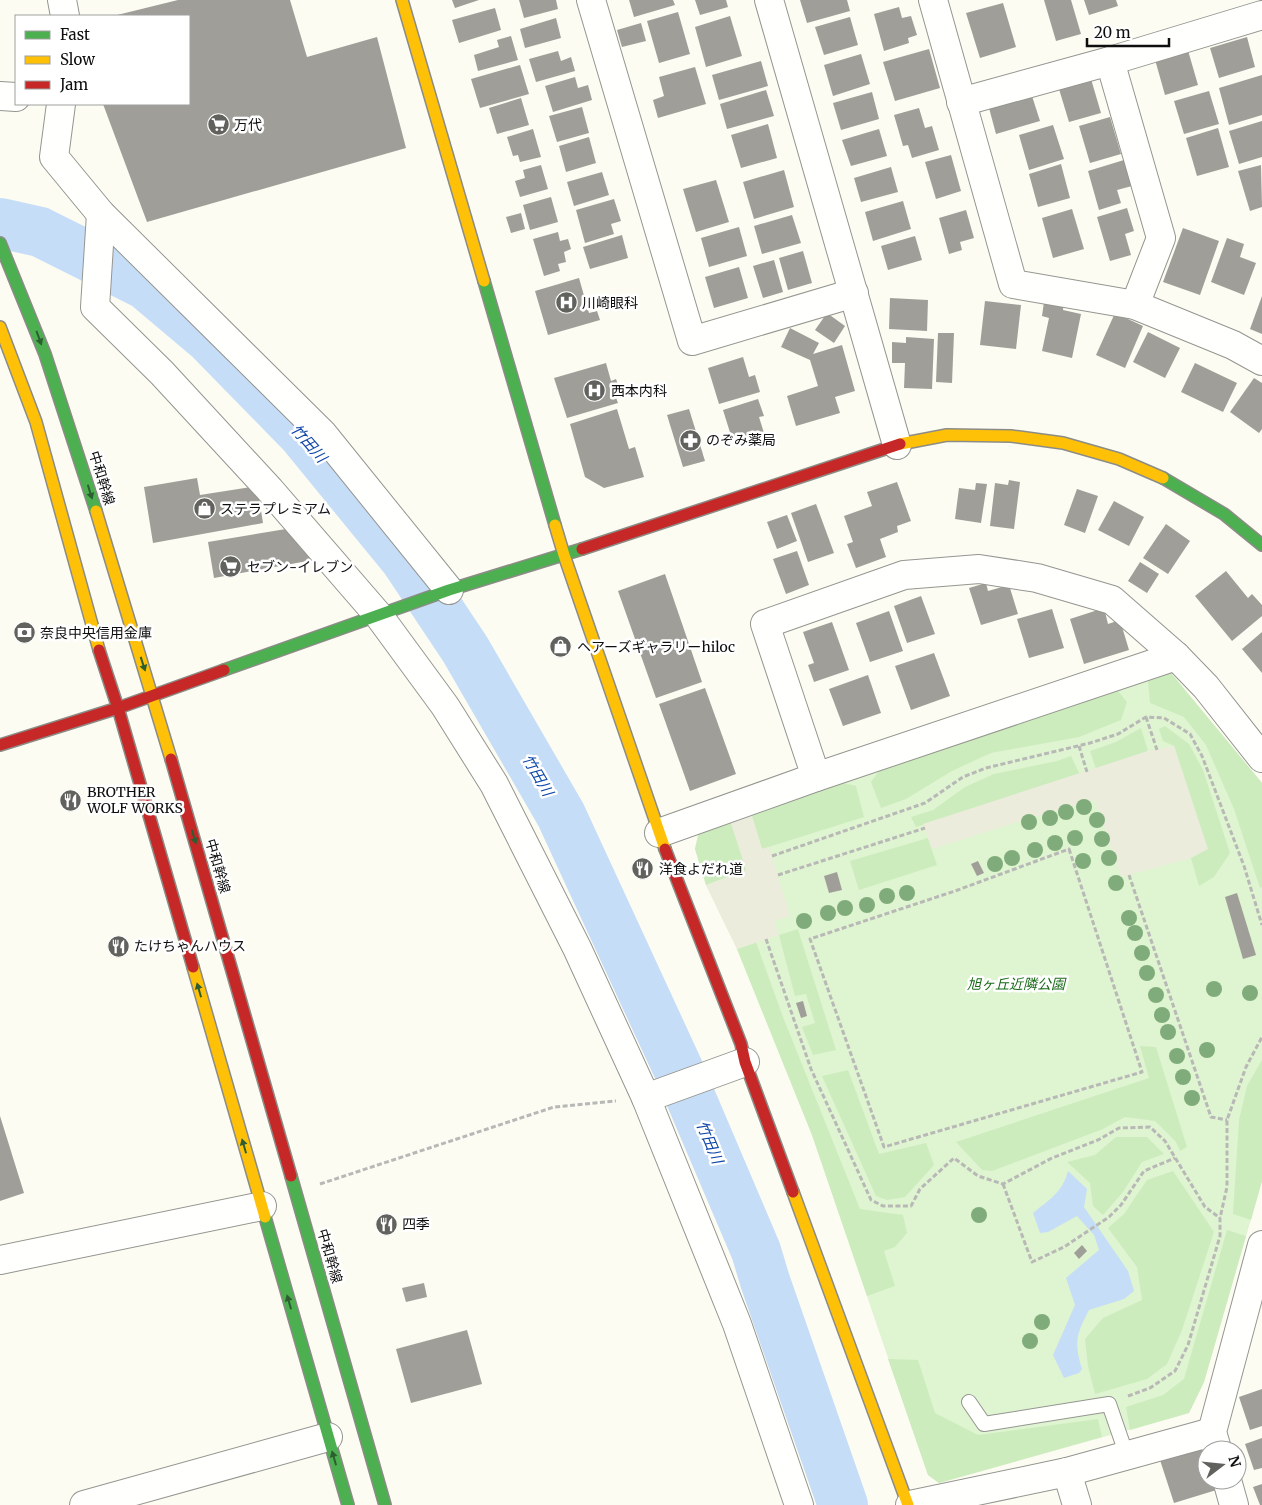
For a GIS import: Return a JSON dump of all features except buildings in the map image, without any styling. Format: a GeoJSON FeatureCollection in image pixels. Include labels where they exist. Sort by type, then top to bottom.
{"type":"FeatureCollection","features":[{"type":"Feature","properties":{"kind":"street"},"geometry":{"type":"LineString","coordinates":[[62,0],[65,15]]}},
{"type":"Feature","properties":{"kind":"street"},"geometry":{"type":"LineString","coordinates":[[402,0],[564,555],[659,833],[741,1044],[745,1062],[909,1505],[1067,1472],[1127,1456],[1197,1444]]}},
{"type":"Feature","properties":{"kind":"street"},"geometry":{"type":"LineString","coordinates":[[591,0],[692,341],[854,293]]}},
{"type":"Feature","properties":{"kind":"street"},"geometry":{"type":"LineString","coordinates":[[769,0],[897,445]]}},
{"type":"Feature","properties":{"kind":"street"},"geometry":{"type":"LineString","coordinates":[[933,0],[1013,284],[1135,305],[1233,345],[1262,361]]}},
{"type":"Feature","properties":{"kind":"street"},"geometry":{"type":"LineString","coordinates":[[962,102],[1110,61],[1262,15]]}},
{"type":"Feature","properties":{"kind":"street"},"geometry":{"type":"LineString","coordinates":[[1110,61],[1161,238],[1135,305]]}},
{"type":"Feature","properties":{"kind":"street"},"geometry":{"type":"LineString","coordinates":[[0,96],[15,97]]}},
{"type":"Feature","properties":{"kind":"street"},"geometry":{"type":"LineString","coordinates":[[61,105],[54,157],[101,214],[323,434],[451,590]]}},
{"type":"Feature","properties":{"kind":"street"},"geometry":{"type":"LineString","coordinates":[[101,214],[95,307],[162,373],[270,490],[379,616],[445,706],[494,784],[577,948],[646,1098],[738,1324],[799,1505]]}},
{"type":"Feature","properties":{"kind":"street","name":"中和幹線"},"geometry":{"type":"LineString","coordinates":[[0,243],[22,292],[67,415],[153,695],[385,1505]]}},
{"type":"Feature","properties":{"kind":"street"},"geometry":{"type":"LineString","coordinates":[[0,327],[36,422],[99,650],[118,708],[348,1505]]}},
{"type":"Feature","properties":{"kind":"street"},"geometry":{"type":"LineString","coordinates":[[0,745],[118,708],[451,590],[564,555],[897,445],[947,435],[1011,436],[1072,446],[1119,459],[1169,480],[1224,514],[1262,544]]}},
{"type":"Feature","properties":{"kind":"street"},"geometry":{"type":"LineString","coordinates":[[816,777],[764,624],[904,575],[979,569],[1038,578],[1112,600],[1176,656],[1206,687],[1262,758]]}},
{"type":"Feature","properties":{"kind":"street"},"geometry":{"type":"LineString","coordinates":[[659,833],[816,777],[1176,656]]}},
{"type":"Feature","properties":{"kind":"street"},"geometry":{"type":"LineString","coordinates":[[646,1098],[745,1062]]}},
{"type":"Feature","properties":{"kind":"street"},"geometry":{"type":"LineString","coordinates":[[0,1260],[262,1206]]}},
{"type":"Feature","properties":{"kind":"street"},"geometry":{"type":"LineString","coordinates":[[1215,1440],[1262,1245]]}},
{"type":"Feature","properties":{"kind":"street"},"geometry":{"type":"LineString","coordinates":[[84,1505],[328,1437]]}},
{"type":"Feature","properties":{"kind":"street"},"geometry":{"type":"LineString","coordinates":[[1067,1472],[1077,1505]]}},
{"type":"Feature","properties":{"kind":"street"},"geometry":{"type":"LineString","coordinates":[[1230,1490],[1234,1505]]}},
{"type":"Feature","properties":{"kind":"lane"},"geometry":{"type":"LineString","coordinates":[[968,1402],[984,1424],[1109,1404],[1127,1456]]}},
{"type":"Feature","properties":{"kind":"path"},"geometry":{"type":"LineString","coordinates":[[1146,717],[1157,750]]}},
{"type":"Feature","properties":{"kind":"path"},"geometry":{"type":"LineString","coordinates":[[772,856],[925,803],[963,777],[986,768],[1079,746],[1118,734],[1146,717],[1164,718],[1190,734],[1202,756],[1244,866],[1262,925]]}},
{"type":"Feature","properties":{"kind":"path"},"geometry":{"type":"LineString","coordinates":[[1079,746],[1088,772]]}},
{"type":"Feature","properties":{"kind":"path"},"geometry":{"type":"LineString","coordinates":[[778,875],[925,828]]}},
{"type":"Feature","properties":{"kind":"path"},"geometry":{"type":"LineString","coordinates":[[1069,849],[1142,1072],[884,1147],[810,939],[955,891],[1069,849]]}},
{"type":"Feature","properties":{"kind":"path"},"geometry":{"type":"LineString","coordinates":[[1129,875],[1211,1117],[1227,1120]]}},
{"type":"Feature","properties":{"kind":"path"},"geometry":{"type":"LineString","coordinates":[[766,939],[811,1069],[870,1200],[883,1206],[912,1206],[920,1189],[954,1158],[978,1176],[1003,1184],[1052,1158],[1098,1140],[1119,1128],[1150,1127],[1165,1141],[1205,1206],[1220,1218]]}},
{"type":"Feature","properties":{"kind":"path"},"geometry":{"type":"LineString","coordinates":[[1109,1404],[1150,1388],[1175,1372],[1188,1345],[1220,1236],[1220,1218],[1227,1187],[1227,1120],[1246,1067],[1262,1036]]}},
{"type":"Feature","properties":{"kind":"path"},"geometry":{"type":"LineString","coordinates":[[296,1192],[554,1107],[646,1098]]}},
{"type":"Feature","properties":{"kind":"path"},"geometry":{"type":"LineString","coordinates":[[1003,1184],[1032,1262],[1064,1247],[1109,1217],[1121,1205],[1144,1171],[1175,1158]]}},
{"type":"Feature","properties":{"kind":"green space","name":"旭ヶ丘近隣公園"},"geometry":{"type":"Polygon","coordinates":[[[1171,673],[1262,783],[1262,1181],[1204,1382],[1189,1413],[939,1483],[928,1475],[812,1135],[737,949],[706,885],[695,849],[699,831],[1171,673]]]}},
{"type":"Feature","properties":{"kind":"green space"},"geometry":{"type":"Polygon","coordinates":[[[1171,673],[1262,783],[1262,887],[1260,888],[1234,809],[1206,745],[1184,717],[1150,703],[1148,681],[1171,673]]]}},
{"type":"Feature","properties":{"kind":"green space"},"geometry":{"type":"Polygon","coordinates":[[[1118,691],[1127,702],[1121,720],[1079,737],[991,753],[952,771],[906,799],[881,808],[871,782],[879,771],[1118,691]]]}},
{"type":"Feature","properties":{"kind":"green space"},"geometry":{"type":"Polygon","coordinates":[[[1165,726],[1189,744],[1203,770],[1230,853],[1214,877],[1199,886],[1191,858],[1207,849],[1174,746],[1163,741],[1159,729],[1165,726]]]}},
{"type":"Feature","properties":{"kind":"green space"},"geometry":{"type":"Polygon","coordinates":[[[1141,728],[1148,751],[1096,769],[1090,751],[1116,742],[1141,728]]]}},
{"type":"Feature","properties":{"kind":"green space"},"geometry":{"type":"Polygon","coordinates":[[[1071,756],[1080,775],[916,827],[911,817],[933,810],[965,787],[994,774],[1057,761],[1071,756]]]}},
{"type":"Feature","properties":{"kind":"green space"},"geometry":{"type":"Polygon","coordinates":[[[843,783],[856,786],[864,817],[762,849],[751,813],[843,783]]]}},
{"type":"Feature","properties":{"kind":"green space"},"geometry":{"type":"Polygon","coordinates":[[[730,820],[747,870],[706,885],[695,849],[699,831],[730,820]]]}},
{"type":"Feature","properties":{"kind":"green space"},"geometry":{"type":"Polygon","coordinates":[[[928,838],[937,865],[859,890],[850,861],[928,838]]]}},
{"type":"Feature","properties":{"kind":"green space"},"geometry":{"type":"Polygon","coordinates":[[[798,929],[836,1050],[813,1055],[802,1027],[815,1023],[806,994],[795,996],[779,935],[798,929]]]}},
{"type":"Feature","properties":{"kind":"green space"},"geometry":{"type":"Polygon","coordinates":[[[756,942],[783,1017],[860,1209],[903,1215],[907,1233],[895,1247],[884,1251],[895,1286],[867,1296],[812,1135],[737,949],[756,942]]]}},
{"type":"Feature","properties":{"kind":"green space"},"geometry":{"type":"Polygon","coordinates":[[[1140,1046],[1156,1047],[1187,1147],[1180,1151],[1176,1142],[1155,1121],[1125,1117],[1103,1129],[992,1171],[982,1170],[956,1142],[1149,1078],[1140,1046]]]}},
{"type":"Feature","properties":{"kind":"green space"},"geometry":{"type":"Polygon","coordinates":[[[1262,1060],[1262,1181],[1251,1220],[1233,1214],[1239,1120],[1247,1086],[1262,1060]]]}},
{"type":"Feature","properties":{"kind":"green space"},"geometry":{"type":"Polygon","coordinates":[[[848,1070],[879,1154],[926,1143],[934,1165],[905,1197],[887,1200],[876,1196],[822,1076],[848,1070]]]}},
{"type":"Feature","properties":{"kind":"green space"},"geometry":{"type":"Polygon","coordinates":[[[1116,1137],[1147,1137],[1164,1154],[1142,1162],[1123,1192],[1103,1215],[1093,1206],[1090,1183],[1067,1162],[1095,1155],[1116,1137]]]}},
{"type":"Feature","properties":{"kind":"green space"},"geometry":{"type":"Polygon","coordinates":[[[1173,1171],[1214,1232],[1182,1330],[1167,1364],[1147,1379],[1095,1394],[1088,1366],[1085,1339],[1103,1318],[1142,1300],[1137,1267],[1108,1228],[1124,1214],[1147,1180],[1173,1171]]]}},
{"type":"Feature","properties":{"kind":"green space"},"geometry":{"type":"Polygon","coordinates":[[[1227,1230],[1246,1236],[1204,1382],[1189,1413],[1130,1430],[1126,1407],[1163,1395],[1184,1379],[1227,1230]]]}},
{"type":"Feature","properties":{"kind":"green space"},"geometry":{"type":"Polygon","coordinates":[[[888,1359],[918,1360],[935,1413],[978,1435],[1098,1419],[1102,1437],[939,1483],[928,1475],[888,1359]]]}},
{"type":"Feature","properties":{"kind":"shaded area"},"geometry":{"type":"Polygon","coordinates":[[[1174,746],[1208,849],[1191,858],[1121,877],[1095,800],[932,849],[923,824],[1148,751],[1174,746]]]}},
{"type":"Feature","properties":{"kind":"shaded area"},"geometry":{"type":"Polygon","coordinates":[[[751,813],[762,849],[769,847],[790,916],[774,921],[779,935],[737,949],[706,885],[746,870],[730,820],[751,813]]]}},
{"type":"Feature","properties":{"kind":"water"},"geometry":{"type":"Polygon","coordinates":[[[1068,1171],[1087,1189],[1084,1207],[1128,1271],[1134,1291],[1124,1299],[1089,1310],[1081,1326],[1077,1345],[1082,1369],[1079,1373],[1064,1378],[1053,1355],[1075,1305],[1066,1278],[1099,1250],[1094,1235],[1077,1216],[1048,1232],[1040,1233],[1033,1213],[1059,1190],[1068,1171]]]}},
{"type":"Feature","properties":{"kind":"waterway","name":"竹田川"},"geometry":{"type":"LineString","coordinates":[[0,223],[40,232],[146,285],[210,339],[302,433],[405,559],[465,649],[561,815],[681,1075],[756,1251],[843,1505]]}},
{"type":"Feature","properties":{"kind":"traffic: fast"},"geometry":{"type":"LineString","coordinates":[[0,243],[45,354],[96,511]]}},
{"type":"Feature","properties":{"kind":"traffic: fast"},"geometry":{"type":"LineString","coordinates":[[484,281],[555,525]]}},
{"type":"Feature","properties":{"kind":"traffic: fast"},"geometry":{"type":"LineString","coordinates":[[1163,478],[1224,514],[1262,545]]}},
{"type":"Feature","properties":{"kind":"traffic: fast"},"geometry":{"type":"LineString","coordinates":[[224,670],[449,590],[582,549]]}},
{"type":"Feature","properties":{"kind":"traffic: fast"},"geometry":{"type":"LineString","coordinates":[[291,1176],[385,1505]]}},
{"type":"Feature","properties":{"kind":"traffic: fast"},"geometry":{"type":"LineString","coordinates":[[265,1217],[348,1505]]}},
{"type":"Feature","properties":{"kind":"traffic: slow"},"geometry":{"type":"LineString","coordinates":[[402,0],[484,281]]}},
{"type":"Feature","properties":{"kind":"traffic: slow"},"geometry":{"type":"LineString","coordinates":[[0,327],[36,422],[99,650]]}},
{"type":"Feature","properties":{"kind":"traffic: slow"},"geometry":{"type":"LineString","coordinates":[[900,444],[947,435],[1011,436],[1063,443],[1119,459],[1163,478]]}},
{"type":"Feature","properties":{"kind":"traffic: slow"},"geometry":{"type":"LineString","coordinates":[[96,511],[171,759]]}},
{"type":"Feature","properties":{"kind":"traffic: slow"},"geometry":{"type":"LineString","coordinates":[[555,525],[665,849]]}},
{"type":"Feature","properties":{"kind":"traffic: slow"},"geometry":{"type":"LineString","coordinates":[[193,967],[265,1217]]}},
{"type":"Feature","properties":{"kind":"traffic: slow"},"geometry":{"type":"LineString","coordinates":[[793,1192],[908,1505]]}},
{"type":"Feature","properties":{"kind":"traffic: jam"},"geometry":{"type":"LineString","coordinates":[[582,549],[900,444]]}},
{"type":"Feature","properties":{"kind":"traffic: jam"},"geometry":{"type":"LineString","coordinates":[[99,650],[118,708],[193,967]]}},
{"type":"Feature","properties":{"kind":"traffic: jam"},"geometry":{"type":"LineString","coordinates":[[0,745],[118,708],[224,670]]}},
{"type":"Feature","properties":{"kind":"traffic: jam"},"geometry":{"type":"LineString","coordinates":[[171,759],[291,1176]]}},
{"type":"Feature","properties":{"kind":"traffic: jam"},"geometry":{"type":"LineString","coordinates":[[665,849],[741,1044],[745,1062],[793,1192]]}},
{"type":"Feature","properties":{"kind":"place","name":"万代"},"geometry":{"type":"Point","coordinates":[218,125]}},
{"type":"Feature","properties":{"kind":"place","name":"川崎眼科"},"geometry":{"type":"Point","coordinates":[566,303]}},
{"type":"Feature","properties":{"kind":"place","name":"西本内科"},"geometry":{"type":"Point","coordinates":[595,391]}},
{"type":"Feature","properties":{"kind":"place","name":"のぞみ薬局"},"geometry":{"type":"Point","coordinates":[690,440]}},
{"type":"Feature","properties":{"kind":"place","name":"ステラプレミアム"},"geometry":{"type":"Point","coordinates":[204,509]}},
{"type":"Feature","properties":{"kind":"place","name":"セブン-イレブン"},"geometry":{"type":"Point","coordinates":[231,567]}},
{"type":"Feature","properties":{"kind":"place","name":"奈良中央信用金庫"},"geometry":{"type":"Point","coordinates":[24,633]}},
{"type":"Feature","properties":{"kind":"place","name":"ヘアーズギャラリーhiloc"},"geometry":{"type":"Point","coordinates":[561,647]}},
{"type":"Feature","properties":{"kind":"place","name":"BROTHER WOLF WORKS"},"geometry":{"type":"Point","coordinates":[71,800]}},
{"type":"Feature","properties":{"kind":"place","name":"洋食よだれ道"},"geometry":{"type":"Point","coordinates":[643,869]}},
{"type":"Feature","properties":{"kind":"place","name":"たけちゃんハウス"},"geometry":{"type":"Point","coordinates":[118,946]}},
{"type":"Feature","properties":{"kind":"place","name":"四季"},"geometry":{"type":"Point","coordinates":[386,1224]}}]}
